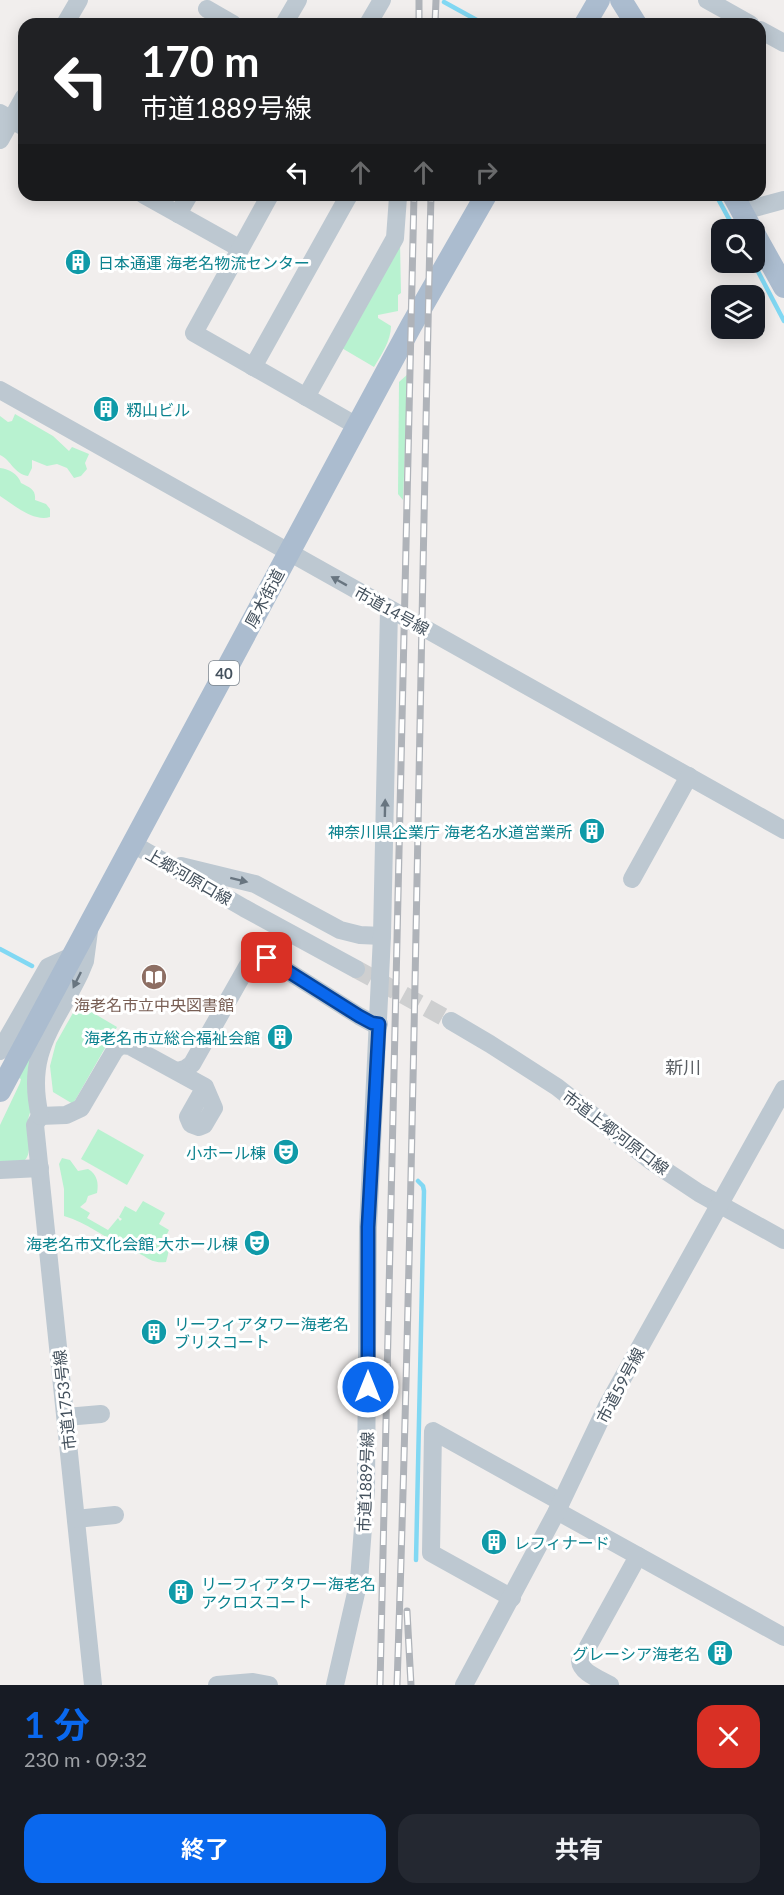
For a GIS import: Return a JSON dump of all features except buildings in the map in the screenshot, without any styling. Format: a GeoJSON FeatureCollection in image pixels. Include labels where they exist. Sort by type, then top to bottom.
{"type":"FeatureCollection","features":[{"type":"Feature","properties":{"kind":"main road"},"geometry":{"type":"LineString","coordinates":[[588,18],[599,0]]}},
{"type":"Feature","properties":{"kind":"main road"},"geometry":{"type":"LineString","coordinates":[[621,0],[632,18]]}},
{"type":"Feature","properties":{"kind":"main road","name":"厚木街道"},"geometry":{"type":"LineString","coordinates":[[0,1091],[411,326],[483,201]]}},
{"type":"Feature","properties":{"kind":"main road"},"geometry":{"type":"LineString","coordinates":[[746,217],[784,287]]}},
{"type":"Feature","properties":{"kind":"street"},"geometry":{"type":"LineString","coordinates":[[68,18],[79,0]]}},
{"type":"Feature","properties":{"kind":"street"},"geometry":{"type":"LineString","coordinates":[[288,18],[298,0]]}},
{"type":"Feature","properties":{"kind":"street"},"geometry":{"type":"LineString","coordinates":[[372,18],[382,0]]}},
{"type":"Feature","properties":{"kind":"street"},"geometry":{"type":"LineString","coordinates":[[707,0],[739,18]]}},
{"type":"Feature","properties":{"kind":"street"},"geometry":{"type":"LineString","coordinates":[[206,11],[221,18]]}},
{"type":"Feature","properties":{"kind":"street"},"geometry":{"type":"LineString","coordinates":[[766,33],[784,43]]}},
{"type":"Feature","properties":{"kind":"street"},"geometry":{"type":"LineString","coordinates":[[0,140],[12,120]]}},
{"type":"Feature","properties":{"kind":"street"},"geometry":{"type":"LineString","coordinates":[[746,217],[784,200]]}},
{"type":"Feature","properties":{"kind":"street"},"geometry":{"type":"LineString","coordinates":[[155,201],[239,248]]}},
{"type":"Feature","properties":{"kind":"street"},"geometry":{"type":"LineString","coordinates":[[178,214],[186,201]]}},
{"type":"Feature","properties":{"kind":"street"},"geometry":{"type":"LineString","coordinates":[[266,201],[194,333],[357,426]]}},
{"type":"Feature","properties":{"kind":"street"},"geometry":{"type":"LineString","coordinates":[[253,366],[346,201]]}},
{"type":"Feature","properties":{"kind":"street"},"geometry":{"type":"LineString","coordinates":[[306,397],[395,238],[398,201]]}},
{"type":"Feature","properties":{"kind":"street","name":"市道14号線"},"geometry":{"type":"LineString","coordinates":[[0,390],[784,830]]}},
{"type":"Feature","properties":{"kind":"street","name":"市道1889号線"},"geometry":{"type":"LineString","coordinates":[[335,1685],[359,1580],[363,1536],[368,1387],[368,1227],[384,887],[389,609]]}},
{"type":"Feature","properties":{"kind":"street"},"geometry":{"type":"LineString","coordinates":[[632,879],[689,777]]}},
{"type":"Feature","properties":{"kind":"street","name":"上郷河原口線"},"geometry":{"type":"LineString","coordinates":[[133,844],[356,969]]}},
{"type":"Feature","properties":{"kind":"street"},"geometry":{"type":"LineString","coordinates":[[162,861],[255,884],[340,930],[360,935],[382,936]]}},
{"type":"Feature","properties":{"kind":"street","name":"市道1753号線"},"geometry":{"type":"LineString","coordinates":[[90,923],[85,961],[40,1050],[36,1069],[36,1099],[40,1116],[35,1125],[93,1685]]}},
{"type":"Feature","properties":{"kind":"street"},"geometry":{"type":"LineString","coordinates":[[178,1071],[192,1064],[256,951],[359,1016],[379,1024]]}},
{"type":"Feature","properties":{"kind":"street"},"geometry":{"type":"LineString","coordinates":[[0,1051],[48,967],[72,956]]}},
{"type":"Feature","properties":{"kind":"street","name":"市道上郷河原口線"},"geometry":{"type":"LineString","coordinates":[[451,1021],[557,1087],[651,1161],[719,1205],[784,1240]]}},
{"type":"Feature","properties":{"kind":"street"},"geometry":{"type":"LineString","coordinates":[[40,1116],[66,1115],[81,1108],[115,1050],[122,1045],[130,1046],[205,1086]]}},
{"type":"Feature","properties":{"kind":"street","name":"市道59号線"},"geometry":{"type":"LineString","coordinates":[[464,1685],[559,1507],[606,1408],[784,1089]]}},
{"type":"Feature","properties":{"kind":"street"},"geometry":{"type":"LineString","coordinates":[[0,1170],[40,1168]]}},
{"type":"Feature","properties":{"kind":"street"},"geometry":{"type":"LineString","coordinates":[[66,1417],[101,1414]]}},
{"type":"Feature","properties":{"kind":"street"},"geometry":{"type":"LineString","coordinates":[[512,1598],[431,1553],[433,1431],[638,1556],[784,1637]]}},
{"type":"Feature","properties":{"kind":"street"},"geometry":{"type":"LineString","coordinates":[[76,1519],[115,1515]]}},
{"type":"Feature","properties":{"kind":"street"},"geometry":{"type":"LineString","coordinates":[[610,1685],[585,1671],[580,1661],[638,1556]]}},
{"type":"Feature","properties":{"kind":"street"},"geometry":{"type":"LineString","coordinates":[[217,1685],[253,1682],[269,1685]]}},
{"type":"Feature","properties":{"kind":"green space"},"geometry":{"type":"Polygon","coordinates":[[[400,242],[401,293],[398,295],[398,311],[378,315],[378,318],[391,326],[391,332],[374,367],[340,347],[400,242]]]}},
{"type":"Feature","properties":{"kind":"green space"},"geometry":{"type":"Polygon","coordinates":[[[408,374],[403,500],[398,494],[399,382],[408,374]]]}},
{"type":"Feature","properties":{"kind":"green space"},"geometry":{"type":"Polygon","coordinates":[[[15,414],[53,436],[69,451],[72,447],[89,454],[85,463],[87,469],[81,476],[74,478],[67,468],[57,464],[47,466],[32,460],[32,468],[28,476],[19,473],[0,455],[0,416],[8,422],[12,421],[15,414]]]}},
{"type":"Feature","properties":{"kind":"green space"},"geometry":{"type":"Polygon","coordinates":[[[0,468],[13,472],[21,483],[32,489],[35,500],[46,504],[50,509],[50,517],[30,515],[0,496],[0,468]]]}},
{"type":"Feature","properties":{"kind":"green space"},"geometry":{"type":"Polygon","coordinates":[[[78,1004],[117,1027],[73,1104],[53,1092],[50,1066],[56,1043],[78,1004]]]}},
{"type":"Feature","properties":{"kind":"green space"},"geometry":{"type":"Polygon","coordinates":[[[32,1053],[28,1156],[20,1162],[0,1164],[0,1125],[32,1053]]]}},
{"type":"Feature","properties":{"kind":"green space"},"geometry":{"type":"Polygon","coordinates":[[[98,1129],[144,1155],[127,1185],[81,1159],[98,1129]]]}},
{"type":"Feature","properties":{"kind":"green space"},"geometry":{"type":"Polygon","coordinates":[[[62,1158],[70,1160],[78,1171],[88,1169],[95,1176],[97,1193],[88,1196],[86,1202],[80,1207],[90,1213],[87,1218],[108,1230],[118,1218],[120,1221],[122,1219],[119,1217],[125,1206],[136,1212],[143,1201],[165,1213],[159,1224],[169,1230],[166,1236],[169,1249],[166,1262],[154,1261],[128,1250],[88,1226],[64,1216],[64,1189],[59,1164],[62,1158]]]}},
{"type":"Feature","properties":{"kind":"waterway"},"geometry":{"type":"LineString","coordinates":[[444,2],[473,18]]}},
{"type":"Feature","properties":{"kind":"waterway"},"geometry":{"type":"LineString","coordinates":[[719,201],[729,219]]}},
{"type":"Feature","properties":{"kind":"waterway"},"geometry":{"type":"LineString","coordinates":[[759,273],[784,321]]}},
{"type":"Feature","properties":{"kind":"waterway"},"geometry":{"type":"LineString","coordinates":[[0,949],[32,966]]}},
{"type":"Feature","properties":{"kind":"waterway"},"geometry":{"type":"LineString","coordinates":[[416,1560],[424,1191],[418,1181]]}},
{"type":"Feature","properties":{"kind":"tunnel"},"geometry":{"type":"LineString","coordinates":[[356,969],[451,1021]]}},
{"type":"Feature","properties":{"kind":"railway"},"geometry":{"type":"LineString","coordinates":[[419,0],[419,18]]}},
{"type":"Feature","properties":{"kind":"railway"},"geometry":{"type":"LineString","coordinates":[[435,18],[436,0]]}},
{"type":"Feature","properties":{"kind":"railway"},"geometry":{"type":"LineString","coordinates":[[380,1685],[414,201]]}},
{"type":"Feature","properties":{"kind":"railway"},"geometry":{"type":"LineString","coordinates":[[397,1685],[412,1126],[431,201]]}},
{"type":"Feature","properties":{"kind":"railway"},"geometry":{"type":"LineString","coordinates":[[407,1611],[411,1685]]}},
{"type":"Feature","properties":{"kind":"place","name":"日本通運 海老名物流センター"},"geometry":{"type":"Point","coordinates":[78,262]}},
{"type":"Feature","properties":{"kind":"place","name":"籾山ビル"},"geometry":{"type":"Point","coordinates":[106,409]}},
{"type":"Feature","properties":{"kind":"place","name":"神奈川県企業庁 海老名水道営業所"},"geometry":{"type":"Point","coordinates":[592,831]}},
{"type":"Feature","properties":{"kind":"place","name":"海老名市立中央図書館"},"geometry":{"type":"Point","coordinates":[154,977]}},
{"type":"Feature","properties":{"kind":"place","name":"海老名市立総合福祉会館"},"geometry":{"type":"Point","coordinates":[280,1037]}},
{"type":"Feature","properties":{"kind":"place","name":"小ホール棟"},"geometry":{"type":"Point","coordinates":[286,1152]}},
{"type":"Feature","properties":{"kind":"place","name":"海老名市文化会館 大ホール棟"},"geometry":{"type":"Point","coordinates":[257,1243]}},
{"type":"Feature","properties":{"kind":"place","name":"リーフィアタワー海老名 ブリスコート"},"geometry":{"type":"Point","coordinates":[154,1332]}},
{"type":"Feature","properties":{"kind":"place","name":"レフィナード"},"geometry":{"type":"Point","coordinates":[494,1542]}},
{"type":"Feature","properties":{"kind":"place","name":"リーフィアタワー海老名 アクロスコート"},"geometry":{"type":"Point","coordinates":[181,1592]}},
{"type":"Feature","properties":{"kind":"place","name":"グレーシア海老名"},"geometry":{"type":"Point","coordinates":[720,1653]}},
{"type":"Feature","properties":{"kind":"district","name":"新川"},"geometry":{"type":"Point","coordinates":[683,1067]}},
{"type":"Feature","properties":{"kind":"route"},"geometry":{"type":"LineString","coordinates":[[267,958],[359,1016],[379,1024],[368,1227],[368,1387]]}}]}
